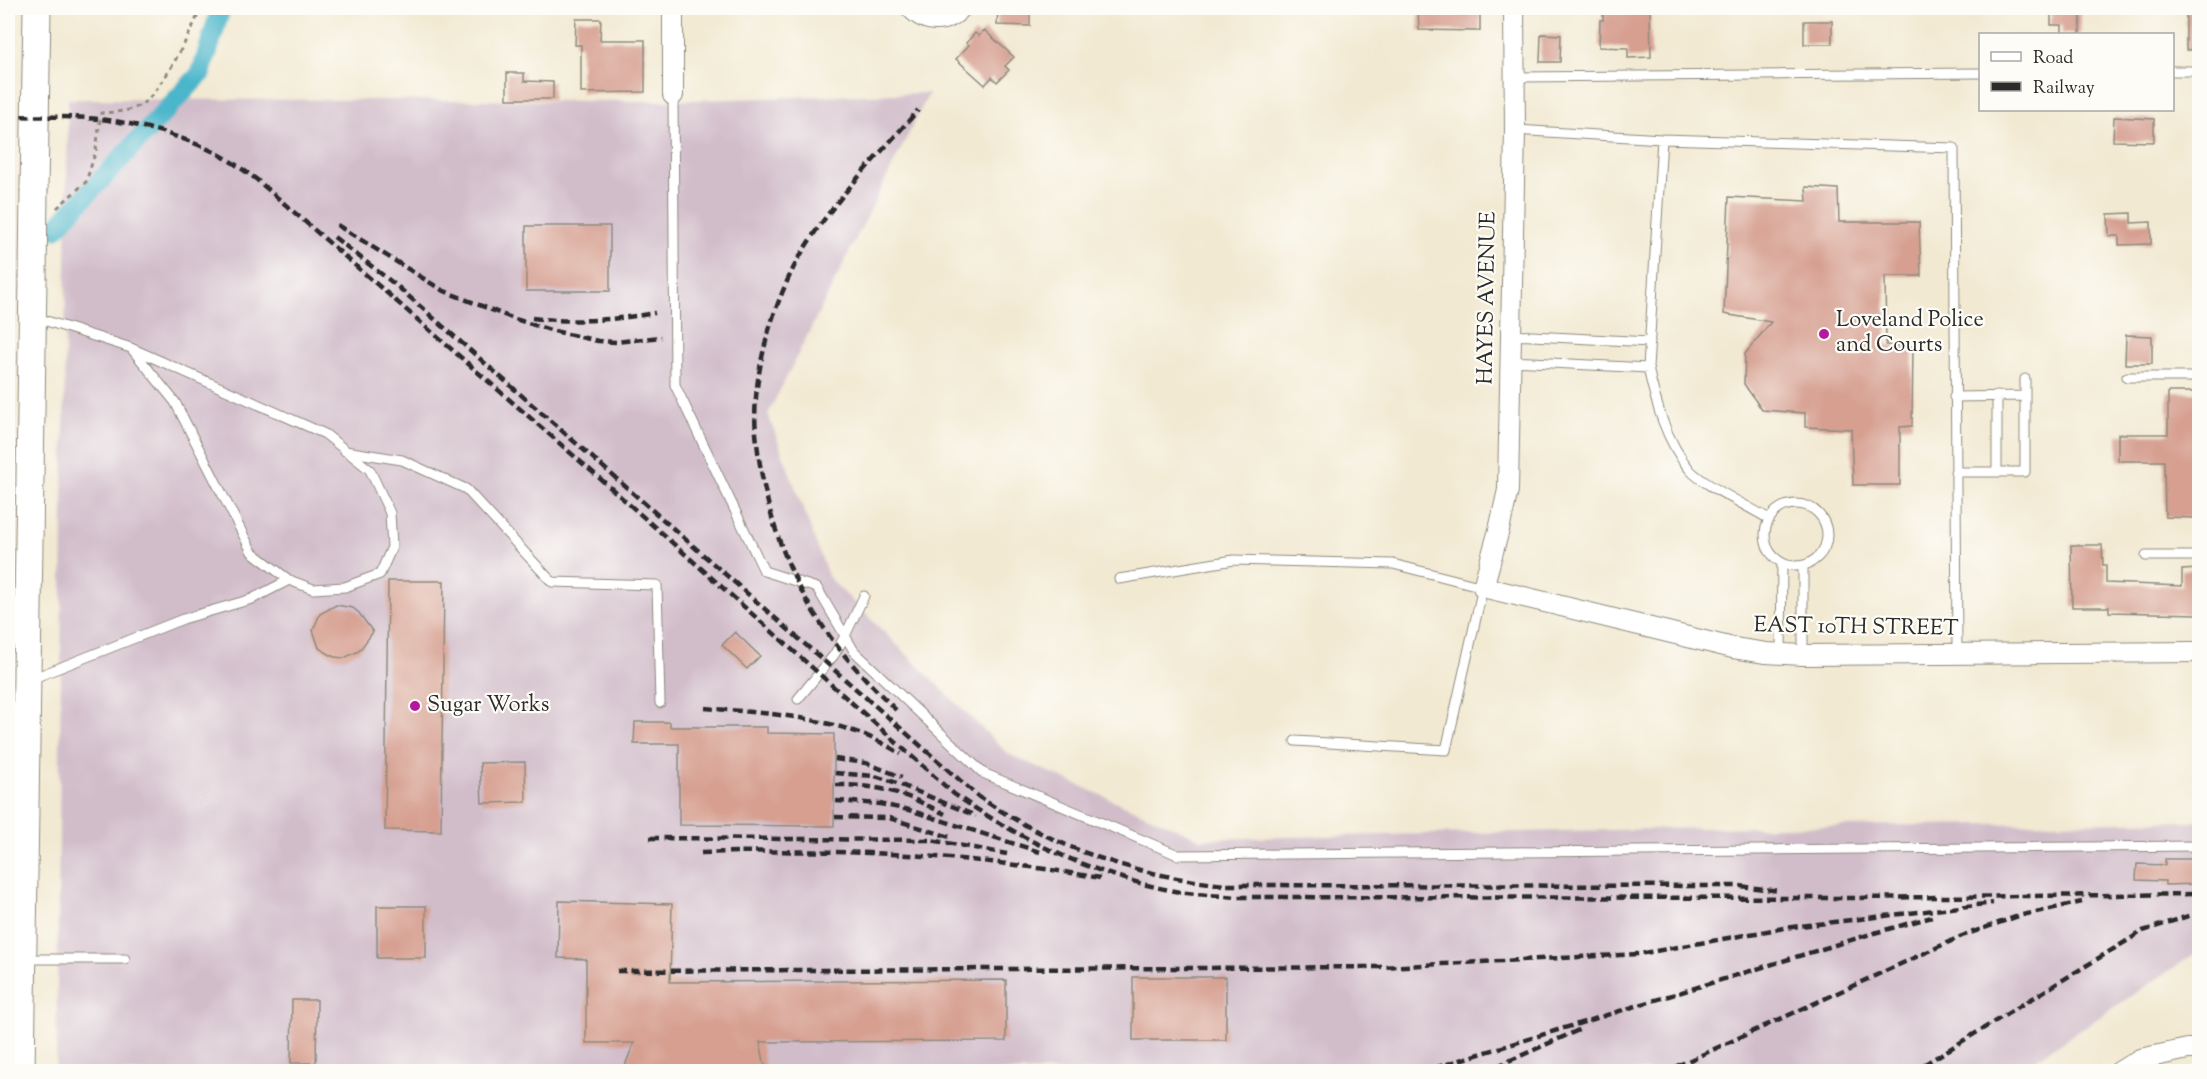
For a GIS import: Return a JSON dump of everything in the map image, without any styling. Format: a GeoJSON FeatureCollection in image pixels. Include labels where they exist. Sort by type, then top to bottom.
{"type":"FeatureCollection","features":[{"type":"Feature","properties":{"kind":"main road"},"geometry":{"type":"LineString","coordinates":[[21,1071],[15,959],[27,681],[37,8]]}},
{"type":"Feature","properties":{"kind":"street"},"geometry":{"type":"LineString","coordinates":[[673,8],[674,95]]}},
{"type":"Feature","properties":{"kind":"street"},"geometry":{"type":"LineString","coordinates":[[911,8],[926,20],[936,21],[946,19],[961,8]]}},
{"type":"Feature","properties":{"kind":"street","name":"HAYES AVENUE"},"geometry":{"type":"LineString","coordinates":[[1483,587],[1508,490],[1515,130],[1514,8]]}},
{"type":"Feature","properties":{"kind":"street","name":"EAST 10TH STREET"},"geometry":{"type":"LineString","coordinates":[[1483,587],[1733,648],[1781,654],[2199,652]]}},
{"type":"Feature","properties":{"kind":"street"},"geometry":{"type":"LineString","coordinates":[[2119,1071],[2140,1059],[2188,1048],[2199,1048]]}},
{"type":"Feature","properties":{"kind":"lane"},"geometry":{"type":"LineString","coordinates":[[2174,71],[2199,71]]}},
{"type":"Feature","properties":{"kind":"lane"},"geometry":{"type":"LineString","coordinates":[[1514,77],[1979,73]]}},
{"type":"Feature","properties":{"kind":"lane"},"geometry":{"type":"LineString","coordinates":[[674,95],[675,385],[764,571],[817,588],[854,651],[983,773],[1178,855],[2199,846]]}},
{"type":"Feature","properties":{"kind":"lane"},"geometry":{"type":"LineString","coordinates":[[1515,130],[1662,139],[1954,148],[1957,654]]}},
{"type":"Feature","properties":{"kind":"lane"},"geometry":{"type":"LineString","coordinates":[[1662,139],[1648,368],[1656,403],[1669,437],[1691,471],[1769,519]]}},
{"type":"Feature","properties":{"kind":"lane"},"geometry":{"type":"LineString","coordinates":[[32,316],[131,348],[325,434],[370,470],[390,513],[392,547],[380,574],[345,587],[313,589],[289,580],[252,552],[176,402],[131,348]]}},
{"type":"Feature","properties":{"kind":"lane"},"geometry":{"type":"LineString","coordinates":[[1510,335],[1650,342]]}},
{"type":"Feature","properties":{"kind":"lane"},"geometry":{"type":"LineString","coordinates":[[1510,361],[1648,368]]}},
{"type":"Feature","properties":{"kind":"lane"},"geometry":{"type":"LineString","coordinates":[[2127,377],[2199,377]]}},
{"type":"Feature","properties":{"kind":"lane"},"geometry":{"type":"LineString","coordinates":[[1955,472],[2025,472],[2025,379]]}},
{"type":"Feature","properties":{"kind":"lane"},"geometry":{"type":"LineString","coordinates":[[1997,396],[1997,472]]}},
{"type":"Feature","properties":{"kind":"lane"},"geometry":{"type":"LineString","coordinates":[[1954,397],[2025,396]]}},
{"type":"Feature","properties":{"kind":"lane"},"geometry":{"type":"LineString","coordinates":[[345,450],[402,460],[466,489],[552,582],[657,585],[660,703]]}},
{"type":"Feature","properties":{"kind":"lane"},"geometry":{"type":"LineString","coordinates":[[1794,504],[1814,509],[1826,526],[1826,546],[1813,562],[1803,566],[1795,567],[1782,563],[1772,556],[1764,538],[1769,519],[1784,506],[1794,504]]}},
{"type":"Feature","properties":{"kind":"lane"},"geometry":{"type":"LineString","coordinates":[[2146,555],[2199,556]]}},
{"type":"Feature","properties":{"kind":"lane"},"geometry":{"type":"LineString","coordinates":[[1119,579],[1234,560],[1393,564],[1483,587],[1446,750],[1295,741]]}},
{"type":"Feature","properties":{"kind":"lane"},"geometry":{"type":"LineString","coordinates":[[1781,654],[1782,563]]}},
{"type":"Feature","properties":{"kind":"lane"},"geometry":{"type":"LineString","coordinates":[[1803,566],[1803,655]]}},
{"type":"Feature","properties":{"kind":"lane"},"geometry":{"type":"LineString","coordinates":[[27,681],[183,619],[252,598],[289,580]]}},
{"type":"Feature","properties":{"kind":"lane"},"geometry":{"type":"LineString","coordinates":[[798,699],[834,655],[846,636],[864,596]]}},
{"type":"Feature","properties":{"kind":"lane"},"geometry":{"type":"LineString","coordinates":[[15,959],[125,959]]}},
{"type":"Feature","properties":{"kind":"path"},"geometry":{"type":"LineString","coordinates":[[51,213],[86,182],[96,150],[101,113],[132,109],[144,103],[154,93],[201,8]]}},
{"type":"Feature","properties":{"kind":"shaded area"},"geometry":{"type":"Polygon","coordinates":[[[929,93],[768,414],[829,578],[1008,754],[1201,839],[1705,828],[2199,821],[2199,951],[2018,1071],[56,1072],[68,99],[663,101],[929,93]]]}},
{"type":"Feature","properties":{"kind":"building"},"geometry":{"type":"Polygon","coordinates":[[[998,8],[1030,8],[1030,26],[997,25],[998,8]]]}},
{"type":"Feature","properties":{"kind":"building"},"geometry":{"type":"Polygon","coordinates":[[[1418,8],[1480,8],[1480,31],[1419,30],[1418,8]]]}},
{"type":"Feature","properties":{"kind":"building"},"geometry":{"type":"Polygon","coordinates":[[[1603,8],[1650,8],[1651,57],[1628,58],[1628,48],[1599,47],[1603,8]]]}},
{"type":"Feature","properties":{"kind":"building"},"geometry":{"type":"Polygon","coordinates":[[[2186,8],[2199,8],[2199,50],[2186,50],[2186,8]]]}},
{"type":"Feature","properties":{"kind":"building"},"geometry":{"type":"Polygon","coordinates":[[[2051,9],[2081,10],[2080,33],[2062,33],[2062,25],[2051,25],[2051,9]]]}},
{"type":"Feature","properties":{"kind":"building"},"geometry":{"type":"Polygon","coordinates":[[[576,19],[601,19],[600,40],[645,40],[645,92],[581,93],[581,45],[575,45],[576,19]]]}},
{"type":"Feature","properties":{"kind":"building"},"geometry":{"type":"Polygon","coordinates":[[[1804,21],[1832,21],[1832,44],[1804,44],[1804,21]]]}},
{"type":"Feature","properties":{"kind":"building"},"geometry":{"type":"Polygon","coordinates":[[[984,30],[1014,57],[1005,66],[1009,70],[997,82],[992,77],[985,85],[956,59],[969,45],[966,43],[975,33],[979,36],[984,30]]]}},
{"type":"Feature","properties":{"kind":"building"},"geometry":{"type":"Polygon","coordinates":[[[1541,34],[1561,35],[1560,62],[1540,62],[1541,34]]]}},
{"type":"Feature","properties":{"kind":"building"},"geometry":{"type":"Polygon","coordinates":[[[507,73],[524,73],[524,81],[553,82],[553,99],[507,99],[507,73]]]}},
{"type":"Feature","properties":{"kind":"building"},"geometry":{"type":"Polygon","coordinates":[[[2114,117],[2154,119],[2154,142],[2113,141],[2114,117]]]}},
{"type":"Feature","properties":{"kind":"building","name":"Loveland Police and Courts"},"geometry":{"type":"Polygon","coordinates":[[[1806,187],[1838,189],[1839,222],[1919,222],[1921,276],[1885,276],[1886,345],[1913,346],[1912,426],[1900,427],[1900,485],[1853,485],[1851,429],[1805,427],[1805,413],[1762,410],[1744,384],[1745,354],[1771,322],[1724,314],[1729,197],[1807,201],[1806,187]]]}},
{"type":"Feature","properties":{"kind":"building"},"geometry":{"type":"Polygon","coordinates":[[[2131,213],[2131,223],[2151,222],[2151,244],[2119,245],[2119,236],[2109,236],[2108,214],[2131,213]]]}},
{"type":"Feature","properties":{"kind":"building"},"geometry":{"type":"Polygon","coordinates":[[[526,226],[610,226],[610,291],[526,291],[526,226]]]}},
{"type":"Feature","properties":{"kind":"building"},"geometry":{"type":"Polygon","coordinates":[[[2126,335],[2152,336],[2152,364],[2125,364],[2126,335]]]}},
{"type":"Feature","properties":{"kind":"building"},"geometry":{"type":"Polygon","coordinates":[[[2168,392],[2197,392],[2197,518],[2165,517],[2164,461],[2118,461],[2118,434],[2168,434],[2168,392]]]}},
{"type":"Feature","properties":{"kind":"building"},"geometry":{"type":"Polygon","coordinates":[[[2071,545],[2102,545],[2103,565],[2106,565],[2106,583],[2182,586],[2182,570],[2199,569],[2199,614],[2109,612],[2109,607],[2072,607],[2071,545]]]}},
{"type":"Feature","properties":{"kind":"building","name":"Sugar Works"},"geometry":{"type":"Polygon","coordinates":[[[388,581],[444,581],[441,831],[385,830],[388,581]]]}},
{"type":"Feature","properties":{"kind":"building"},"geometry":{"type":"Polygon","coordinates":[[[336,605],[353,608],[373,632],[359,651],[344,658],[334,657],[319,648],[313,630],[320,614],[336,605]]]}},
{"type":"Feature","properties":{"kind":"building"},"geometry":{"type":"Polygon","coordinates":[[[735,632],[760,656],[747,669],[722,645],[735,632]]]}},
{"type":"Feature","properties":{"kind":"building"},"geometry":{"type":"Polygon","coordinates":[[[635,722],[670,722],[670,727],[767,727],[767,733],[834,734],[834,826],[679,825],[679,744],[634,744],[635,722]]]}},
{"type":"Feature","properties":{"kind":"building"},"geometry":{"type":"Polygon","coordinates":[[[525,762],[526,802],[482,803],[480,763],[525,762]]]}},
{"type":"Feature","properties":{"kind":"building"},"geometry":{"type":"Polygon","coordinates":[[[2165,859],[2199,859],[2199,884],[2165,885],[2165,881],[2136,880],[2137,864],[2165,865],[2165,859]]]}},
{"type":"Feature","properties":{"kind":"building"},"geometry":{"type":"Polygon","coordinates":[[[559,901],[672,904],[670,982],[1006,980],[1006,1041],[760,1042],[766,1071],[625,1071],[634,1043],[586,1043],[586,959],[558,958],[559,901]]]}},
{"type":"Feature","properties":{"kind":"building"},"geometry":{"type":"Polygon","coordinates":[[[377,906],[426,906],[426,958],[377,958],[377,906]]]}},
{"type":"Feature","properties":{"kind":"building"},"geometry":{"type":"Polygon","coordinates":[[[1133,977],[1226,977],[1226,1040],[1133,1040],[1133,977]]]}},
{"type":"Feature","properties":{"kind":"building"},"geometry":{"type":"Polygon","coordinates":[[[292,1000],[317,1000],[316,1063],[291,1063],[292,1000]]]}},
{"type":"Feature","properties":{"kind":"waterway"},"geometry":{"type":"LineString","coordinates":[[55,229],[201,73],[221,8]]}},
{"type":"Feature","properties":{"kind":"railway"},"geometry":{"type":"LineString","coordinates":[[896,710],[839,648],[808,604],[796,581],[777,534],[770,509],[759,458],[755,412],[760,368],[771,323],[796,263],[837,202],[918,110]]}},
{"type":"Feature","properties":{"kind":"railway"},"geometry":{"type":"LineString","coordinates":[[8,116],[88,118],[130,124],[194,143],[239,167],[256,179],[612,489],[954,794],[1030,840],[1112,875],[1177,892],[1237,897],[1854,898],[2200,894]]}},
{"type":"Feature","properties":{"kind":"railway"},"geometry":{"type":"LineString","coordinates":[[337,225],[442,290],[509,317],[550,330],[598,341],[617,342],[661,337]]}},
{"type":"Feature","properties":{"kind":"railway"},"geometry":{"type":"LineString","coordinates":[[334,237],[397,286],[979,797],[1038,832],[1096,857],[1126,866],[1157,874],[1224,885],[1740,886],[1780,891]]}},
{"type":"Feature","properties":{"kind":"railway"},"geometry":{"type":"LineString","coordinates":[[532,318],[594,320],[655,313]]}},
{"type":"Feature","properties":{"kind":"railway"},"geometry":{"type":"LineString","coordinates":[[705,708],[781,715],[831,724],[879,741],[901,754]]}},
{"type":"Feature","properties":{"kind":"railway"},"geometry":{"type":"LineString","coordinates":[[835,759],[866,763],[902,777]]}},
{"type":"Feature","properties":{"kind":"railway"},"geometry":{"type":"LineString","coordinates":[[835,773],[875,776],[976,816]]}},
{"type":"Feature","properties":{"kind":"railway"},"geometry":{"type":"LineString","coordinates":[[836,785],[852,785],[892,792],[945,814]]}},
{"type":"Feature","properties":{"kind":"railway"},"geometry":{"type":"LineString","coordinates":[[836,801],[880,804],[909,810],[1040,852]]}},
{"type":"Feature","properties":{"kind":"railway"},"geometry":{"type":"LineString","coordinates":[[835,817],[889,818],[950,837]]}},
{"type":"Feature","properties":{"kind":"railway"},"geometry":{"type":"LineString","coordinates":[[650,838],[931,840],[1007,854]]}},
{"type":"Feature","properties":{"kind":"railway"},"geometry":{"type":"LineString","coordinates":[[701,853],[801,851],[951,858],[1100,878]]}},
{"type":"Feature","properties":{"kind":"railway"},"geometry":{"type":"LineString","coordinates":[[1664,1072],[1962,936],[2018,916],[2082,902]]}},
{"type":"Feature","properties":{"kind":"railway"},"geometry":{"type":"LineString","coordinates":[[617,971],[1383,967],[1639,954],[1784,928],[1993,903]]}},
{"type":"Feature","properties":{"kind":"railway"},"geometry":{"type":"LineString","coordinates":[[1912,1072],[2143,931],[2200,912]]}},
{"type":"Feature","properties":{"kind":"railway"},"geometry":{"type":"LineString","coordinates":[[1421,1072],[1932,917]]}},
{"type":"Feature","properties":{"kind":"railway"},"geometry":{"type":"LineString","coordinates":[[1484,1072],[1581,1029]]}},
{"type":"Feature","properties":{"kind":"place","name":"Loveland Police and Courts"},"geometry":{"type":"Point","coordinates":[1824,334]}},
{"type":"Feature","properties":{"kind":"place","name":"Sugar Works"},"geometry":{"type":"Point","coordinates":[415,706]}}]}
